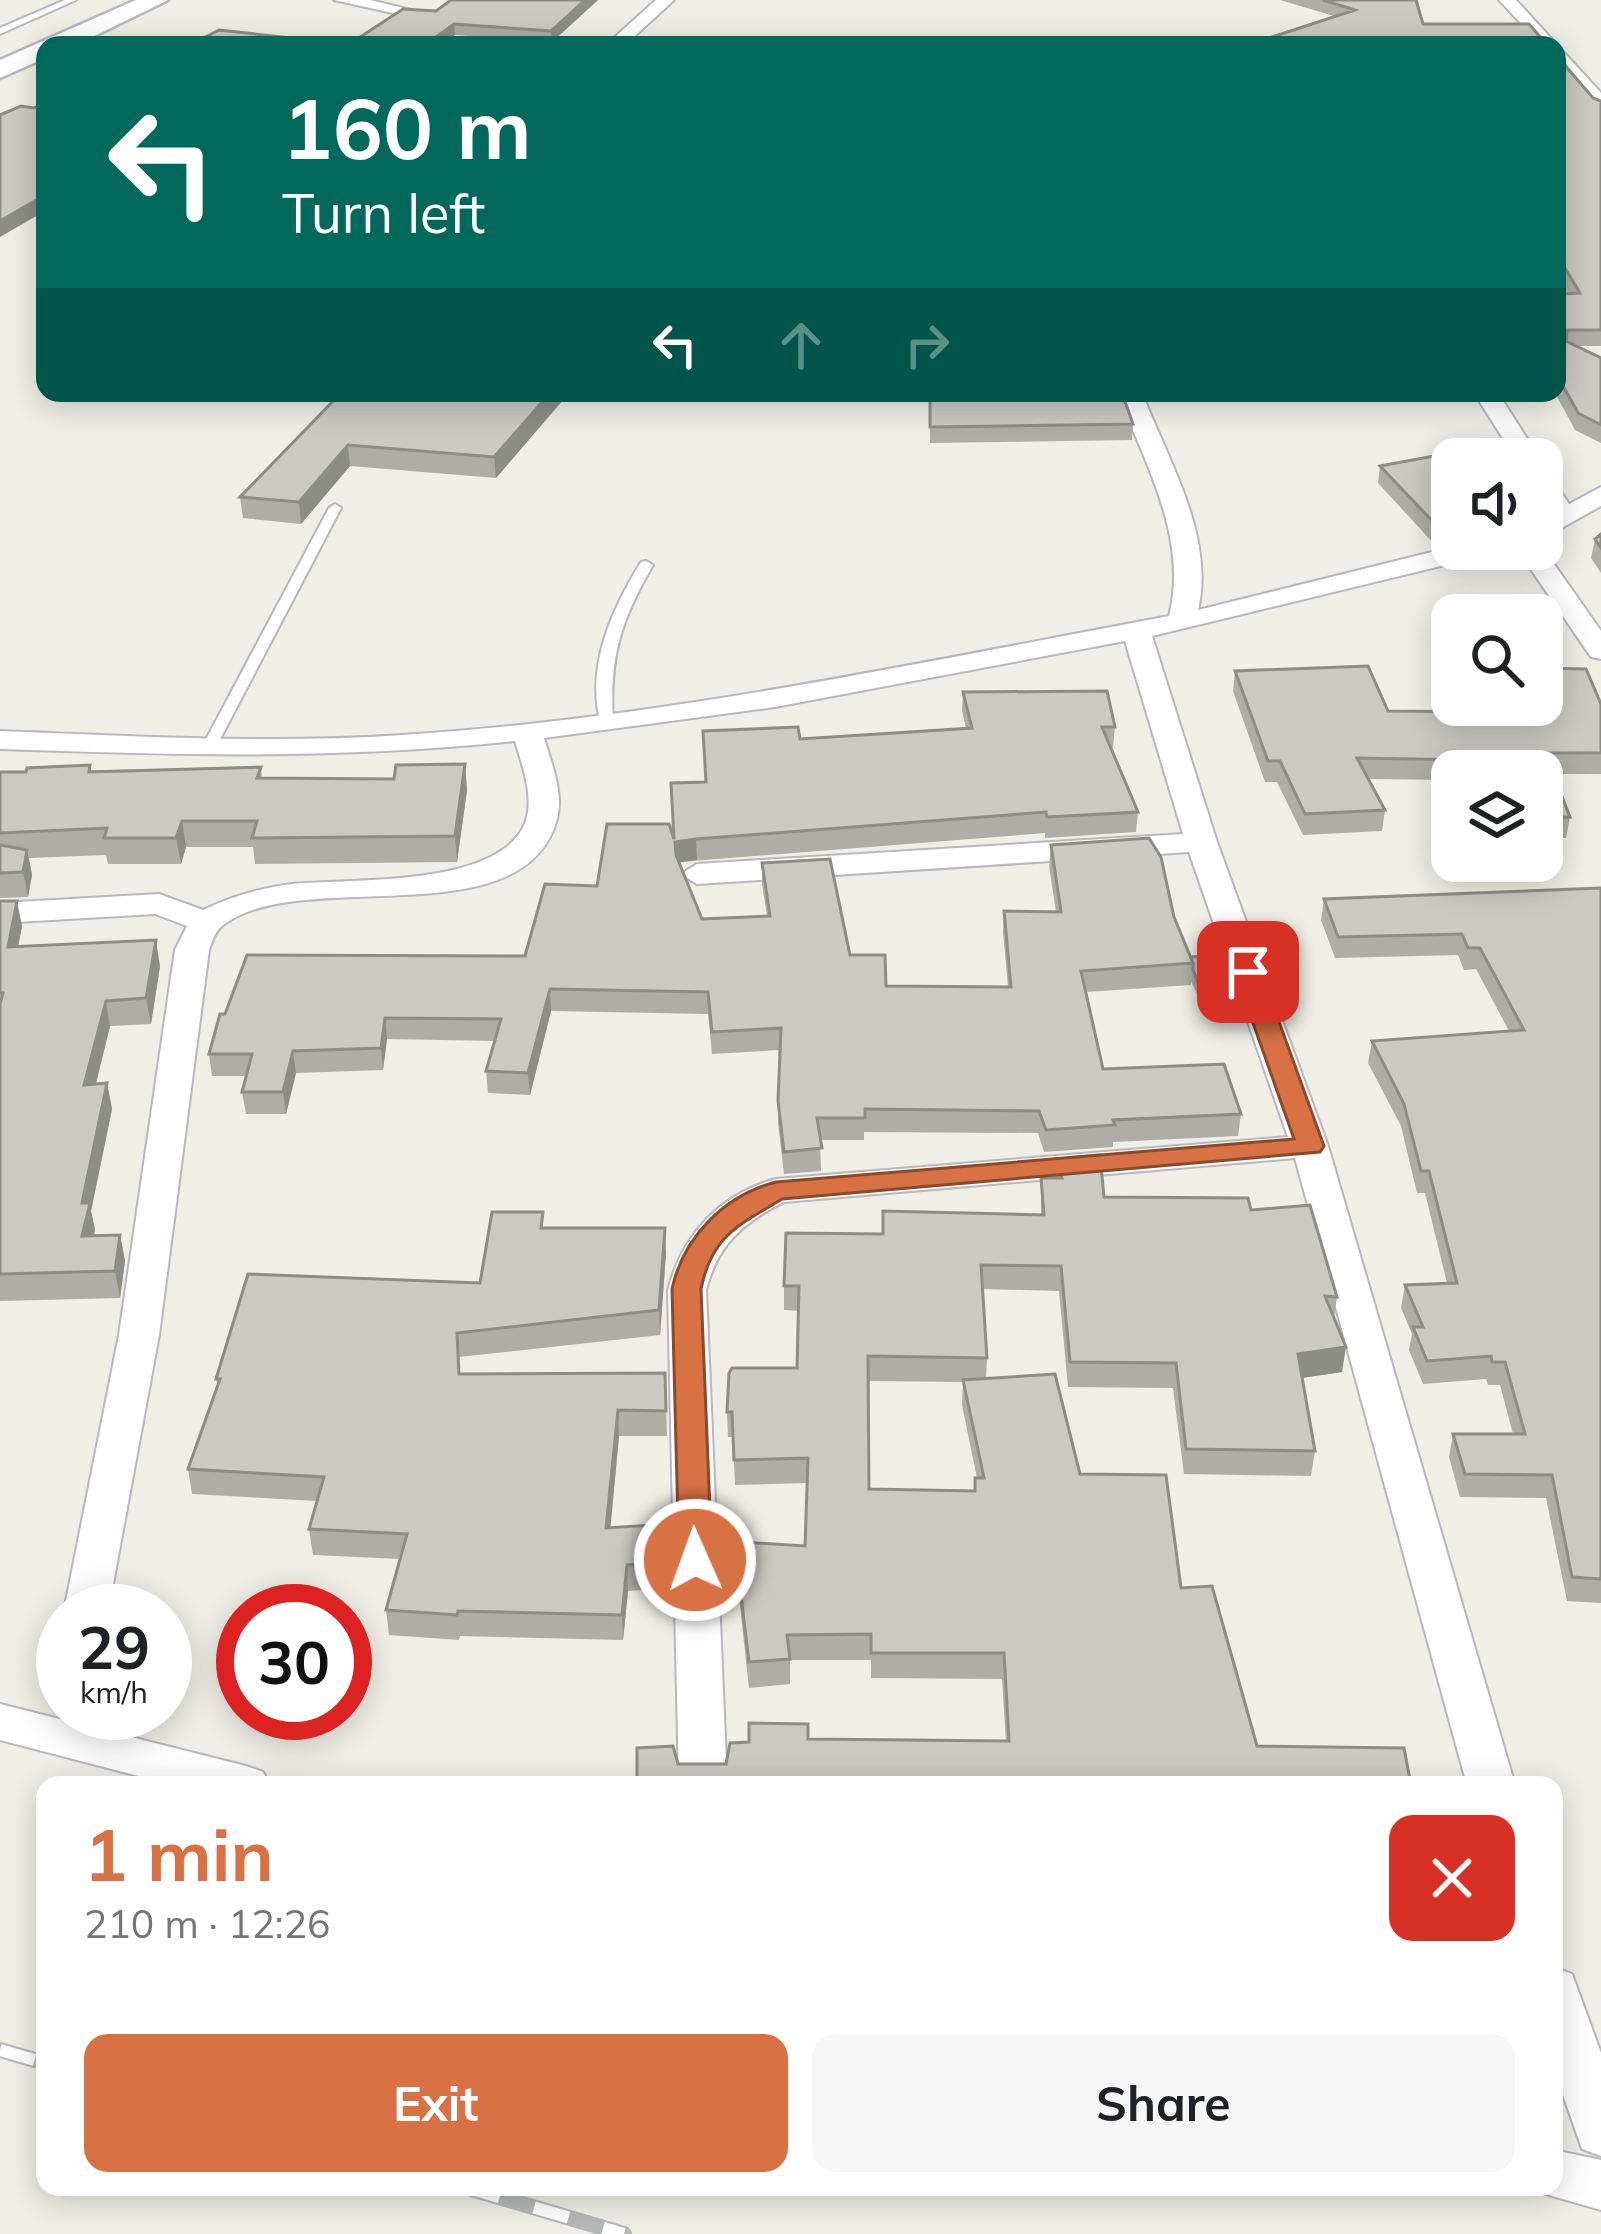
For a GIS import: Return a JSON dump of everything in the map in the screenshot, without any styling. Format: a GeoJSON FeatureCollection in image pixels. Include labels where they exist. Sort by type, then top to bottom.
{"type":"FeatureCollection","features":[{"type":"Feature","properties":{"kind":"main road"},"geometry":{"type":"LineString","coordinates":[[75,36],[156,0]]}},
{"type":"Feature","properties":{"kind":"main road"},"geometry":{"type":"LineString","coordinates":[[0,70],[36,54]]}},
{"type":"Feature","properties":{"kind":"street"},"geometry":{"type":"LineString","coordinates":[[342,0],[415,13]]}},
{"type":"Feature","properties":{"kind":"street"},"geometry":{"type":"LineString","coordinates":[[625,36],[666,0]]}},
{"type":"Feature","properties":{"kind":"street"},"geometry":{"type":"LineString","coordinates":[[1508,0],[1542,36]]}},
{"type":"Feature","properties":{"kind":"street"},"geometry":{"type":"LineString","coordinates":[[1566,59],[1594,82],[1601,105]]}},
{"type":"Feature","properties":{"kind":"street"},"geometry":{"type":"LineString","coordinates":[[1133,402],[1188,546],[1190,590],[1181,622]]}},
{"type":"Feature","properties":{"kind":"street"},"geometry":{"type":"LineString","coordinates":[[1492,402],[1515,438]]}},
{"type":"Feature","properties":{"kind":"street"},"geometry":{"type":"LineString","coordinates":[[1563,517],[1601,495]]}},
{"type":"Feature","properties":{"kind":"street"},"geometry":{"type":"LineString","coordinates":[[0,740],[346,748],[527,731],[775,698],[1181,622],[1431,560]]}},
{"type":"Feature","properties":{"kind":"street"},"geometry":{"type":"LineString","coordinates":[[1545,570],[1601,651]]}},
{"type":"Feature","properties":{"kind":"street"},"geometry":{"type":"LineString","coordinates":[[1136,630],[1201,842],[1310,1146],[1488,1776]]}},
{"type":"Feature","properties":{"kind":"street"},"geometry":{"type":"LineString","coordinates":[[91,1584],[139,1335],[192,950],[205,922],[244,902],[461,877],[507,864],[530,848],[541,824],[543,800],[527,731]]}},
{"type":"Feature","properties":{"kind":"street"},"geometry":{"type":"LineString","coordinates":[[697,874],[1201,842]]}},
{"type":"Feature","properties":{"kind":"street"},"geometry":{"type":"LineString","coordinates":[[0,913],[159,904],[205,922]]}},
{"type":"Feature","properties":{"kind":"street"},"geometry":{"type":"LineString","coordinates":[[703,1776],[687,1289],[693,1257],[717,1227],[776,1191],[1310,1146]]}},
{"type":"Feature","properties":{"kind":"street"},"geometry":{"type":"LineString","coordinates":[[0,1722],[36,1724]]}},
{"type":"Feature","properties":{"kind":"street"},"geometry":{"type":"LineString","coordinates":[[107,1740],[218,1776]]}},
{"type":"Feature","properties":{"kind":"street"},"geometry":{"type":"LineString","coordinates":[[1563,2016],[1601,2132]]}},
{"type":"Feature","properties":{"kind":"street"},"geometry":{"type":"LineString","coordinates":[[1563,2176],[1601,2186]]}},
{"type":"Feature","properties":{"kind":"lane"},"geometry":{"type":"LineString","coordinates":[[0,31],[72,0]]}},
{"type":"Feature","properties":{"kind":"lane"},"geometry":{"type":"LineString","coordinates":[[208,747],[335,508]]}},
{"type":"Feature","properties":{"kind":"lane"},"geometry":{"type":"LineString","coordinates":[[606,721],[602,670],[619,610],[646,565]]}},
{"type":"Feature","properties":{"kind":"building"},"geometry":{"type":"Polygon","coordinates":[[[451,0],[585,0],[551,31],[454,24],[437,36],[362,36],[403,9],[436,11],[451,0]]]}},
{"type":"Feature","properties":{"kind":"building"},"geometry":{"type":"Polygon","coordinates":[[[1323,0],[1416,0],[1423,24],[1529,24],[1539,36],[1275,36],[1355,10],[1323,0]]]}},
{"type":"Feature","properties":{"kind":"building"},"geometry":{"type":"Polygon","coordinates":[[[219,30],[273,36],[207,36],[219,30]]]}},
{"type":"Feature","properties":{"kind":"building"},"geometry":{"type":"Polygon","coordinates":[[[1566,66],[1601,101],[1601,330],[1567,330],[1566,341],[1566,294],[1580,293],[1566,270],[1566,66]]]}},
{"type":"Feature","properties":{"kind":"building"},"geometry":{"type":"Polygon","coordinates":[[[21,106],[34,108],[36,200],[0,221],[0,115],[21,106]]]}},
{"type":"Feature","properties":{"kind":"building"},"geometry":{"type":"Polygon","coordinates":[[[1566,341],[1601,358],[1601,425],[1578,413],[1566,391],[1566,341]]]}},
{"type":"Feature","properties":{"kind":"building"},"geometry":{"type":"Polygon","coordinates":[[[332,402],[542,402],[494,457],[348,445],[299,502],[240,497],[332,402]]]}},
{"type":"Feature","properties":{"kind":"building"},"geometry":{"type":"Polygon","coordinates":[[[930,402],[1125,402],[1133,424],[930,427],[930,402]]]}},
{"type":"Feature","properties":{"kind":"building"},"geometry":{"type":"Polygon","coordinates":[[[1431,457],[1431,520],[1380,466],[1431,457]]]}},
{"type":"Feature","properties":{"kind":"building"},"geometry":{"type":"Polygon","coordinates":[[[1368,666],[1388,711],[1431,711],[1431,726],[1563,726],[1563,668],[1586,669],[1601,704],[1601,753],[1431,750],[1431,759],[1357,758],[1385,810],[1305,814],[1280,761],[1268,761],[1235,671],[1368,666]]]}},
{"type":"Feature","properties":{"kind":"building"},"geometry":{"type":"Polygon","coordinates":[[[1107,691],[1115,727],[1102,727],[1138,812],[1047,817],[1046,812],[696,839],[675,842],[676,855],[702,919],[770,916],[762,863],[830,859],[850,955],[885,955],[886,986],[1011,987],[1004,911],[1061,912],[1051,845],[1149,838],[1161,857],[1174,917],[1193,963],[1081,971],[1103,1069],[1224,1064],[1241,1114],[1113,1120],[1115,1125],[1046,1130],[1039,1111],[865,1109],[865,1118],[817,1118],[822,1148],[784,1152],[778,1101],[781,1028],[712,1032],[708,992],[550,989],[528,1073],[486,1071],[501,1019],[385,1018],[381,1048],[293,1051],[283,1092],[242,1092],[252,1054],[209,1054],[220,1014],[225,1014],[247,955],[525,956],[545,884],[597,886],[607,824],[669,824],[674,839],[671,783],[706,782],[703,731],[798,727],[800,739],[972,728],[963,692],[1107,691]]]}},
{"type":"Feature","properties":{"kind":"building"},"geometry":{"type":"Polygon","coordinates":[[[465,764],[455,836],[252,838],[257,821],[182,821],[176,838],[104,838],[107,828],[0,833],[0,772],[90,765],[89,772],[261,767],[257,778],[394,779],[396,765],[465,764]]]}},
{"type":"Feature","properties":{"kind":"building"},"geometry":{"type":"Polygon","coordinates":[[[0,845],[27,850],[23,872],[0,873],[0,845]]]}},
{"type":"Feature","properties":{"kind":"building"},"geometry":{"type":"Polygon","coordinates":[[[1601,888],[1601,1579],[1572,1577],[1552,1475],[1465,1474],[1453,1434],[1525,1434],[1505,1362],[1492,1362],[1491,1356],[1427,1361],[1413,1327],[1423,1327],[1405,1285],[1457,1283],[1429,1171],[1421,1171],[1404,1104],[1372,1041],[1524,1030],[1480,948],[1468,948],[1462,934],[1338,937],[1324,899],[1601,888]]]}},
{"type":"Feature","properties":{"kind":"building"},"geometry":{"type":"Polygon","coordinates":[[[0,901],[17,901],[8,947],[156,940],[146,998],[106,1001],[84,1085],[107,1083],[82,1203],[90,1203],[82,1236],[120,1235],[115,1271],[0,1274],[0,901]]]}},
{"type":"Feature","properties":{"kind":"building"},"geometry":{"type":"Polygon","coordinates":[[[1223,955],[1238,991],[1203,994],[1191,957],[1223,955]]]}},
{"type":"Feature","properties":{"kind":"building"},"geometry":{"type":"Polygon","coordinates":[[[1100,1155],[1104,1197],[1248,1198],[1251,1210],[1310,1205],[1337,1297],[1325,1296],[1346,1347],[1298,1354],[1315,1451],[1186,1449],[1176,1363],[1070,1362],[1061,1266],[981,1265],[987,1358],[868,1356],[869,1489],[975,1491],[975,1478],[984,1478],[963,1380],[1055,1374],[1080,1474],[1166,1475],[1181,1588],[1212,1586],[1257,1746],[1404,1748],[1409,1776],[637,1776],[637,1748],[673,1746],[678,1764],[726,1764],[730,1743],[749,1742],[749,1723],[808,1724],[808,1739],[1009,1741],[1004,1653],[871,1653],[871,1634],[787,1635],[790,1659],[749,1662],[738,1571],[742,1542],[805,1546],[808,1458],[734,1460],[732,1412],[727,1412],[729,1373],[732,1368],[797,1368],[799,1286],[784,1286],[786,1233],[883,1234],[883,1211],[1044,1215],[1041,1178],[1062,1178],[1056,1159],[1100,1155]]]}},
{"type":"Feature","properties":{"kind":"building"},"geometry":{"type":"Polygon","coordinates":[[[492,1212],[543,1212],[541,1228],[665,1228],[659,1310],[457,1333],[459,1374],[665,1373],[666,1411],[618,1410],[606,1528],[668,1524],[669,1563],[627,1565],[622,1615],[386,1610],[407,1534],[309,1529],[324,1477],[188,1469],[220,1379],[216,1379],[248,1274],[480,1283],[492,1212]]]}},
{"type":"Feature","properties":{"kind":"railway"},"geometry":{"type":"LineString","coordinates":[[0,2050],[36,2060]]}},
{"type":"Feature","properties":{"kind":"railway"},"geometry":{"type":"LineString","coordinates":[[495,2196],[624,2234]]}},
{"type":"Feature","properties":{"kind":"route"},"geometry":{"type":"LineString","coordinates":[[695,1560],[687,1289],[693,1257],[717,1227],[776,1191],[1310,1146],[1248,972]]}}]}
